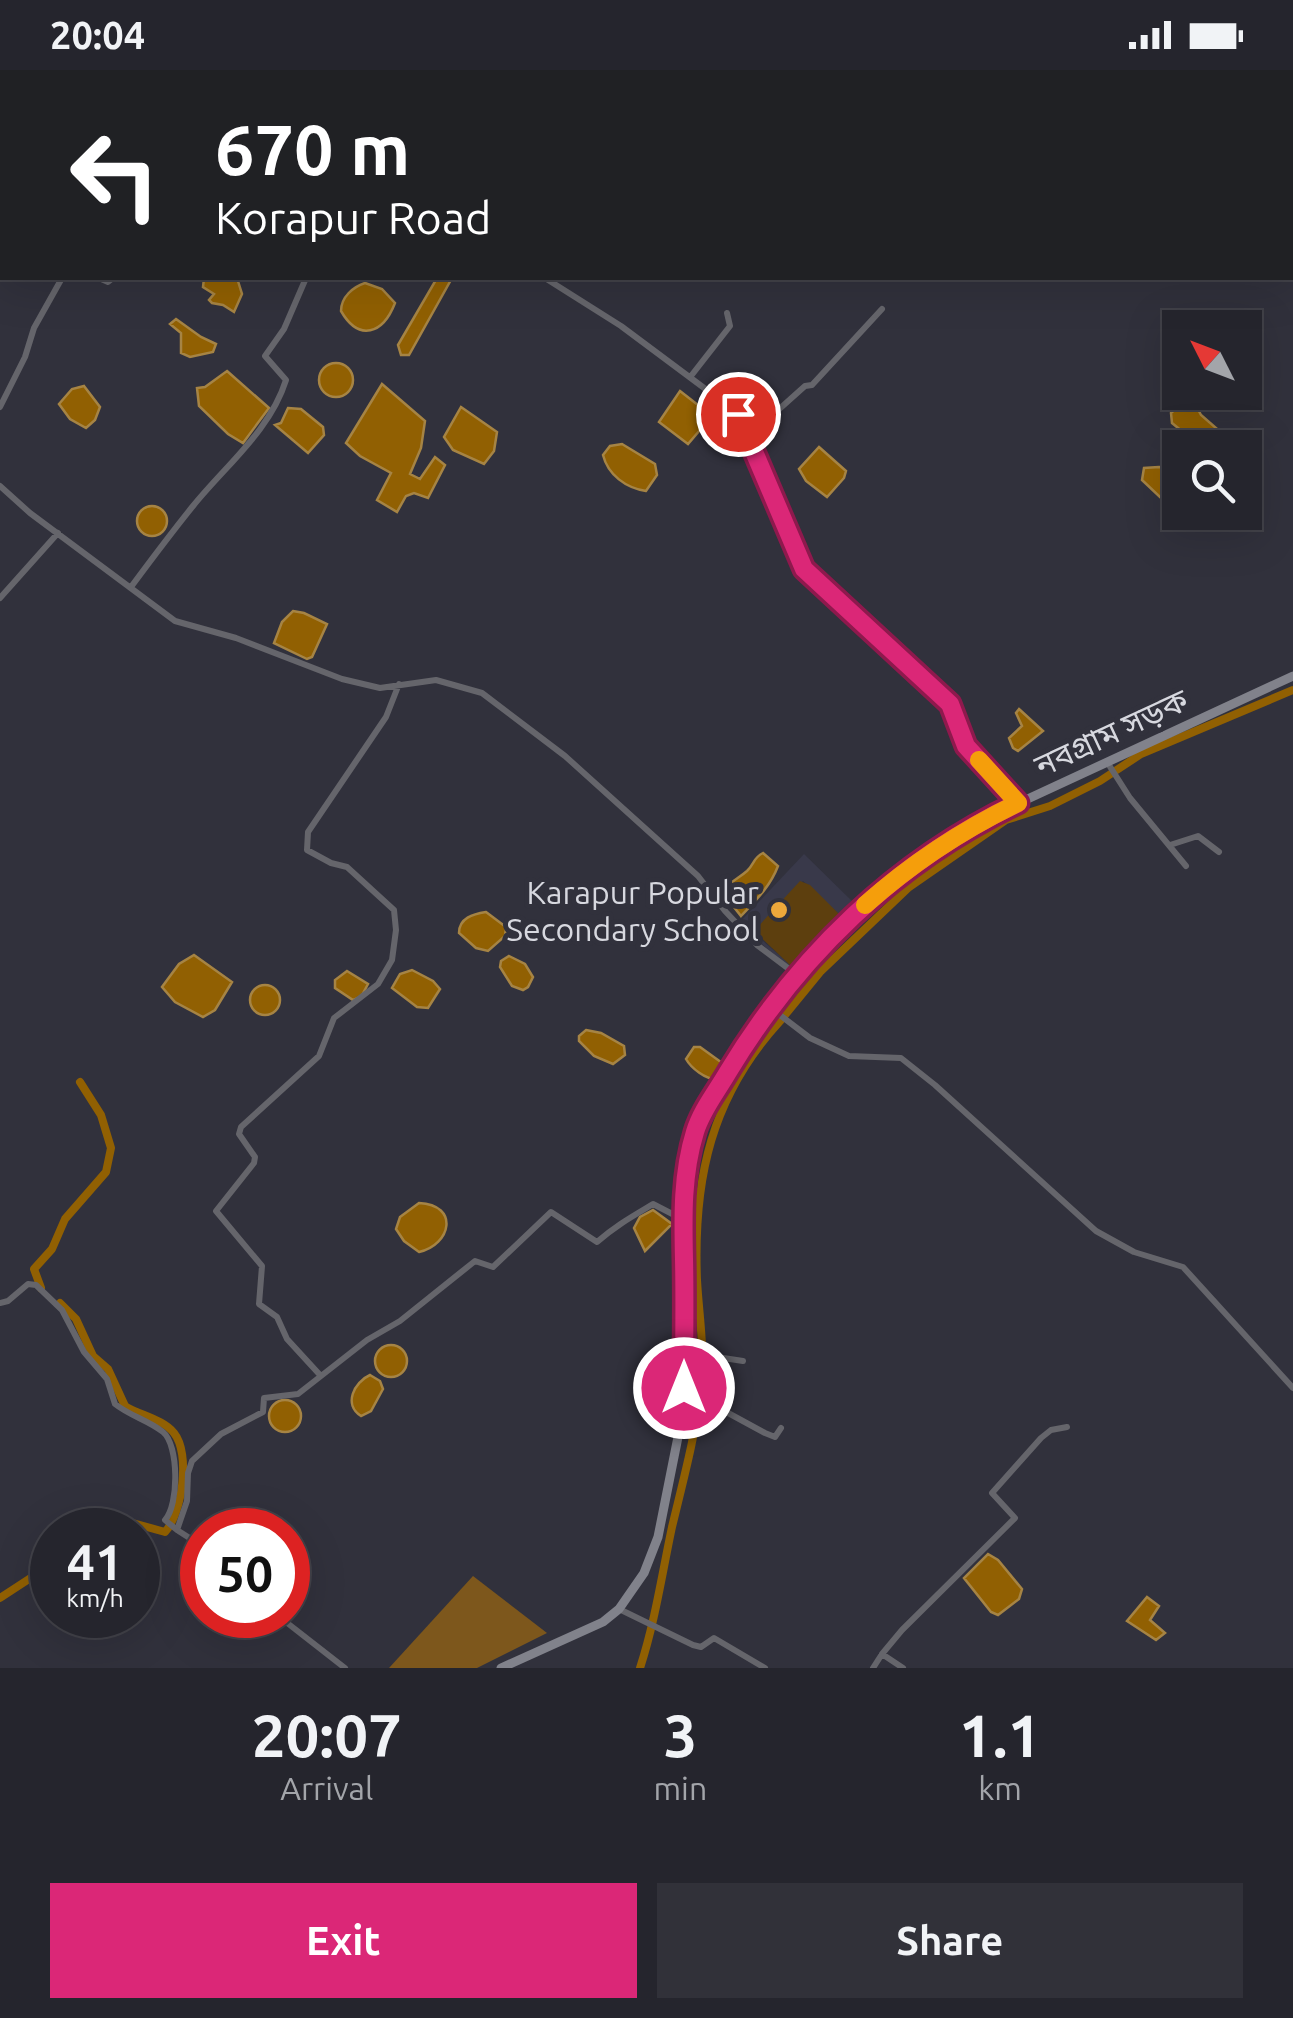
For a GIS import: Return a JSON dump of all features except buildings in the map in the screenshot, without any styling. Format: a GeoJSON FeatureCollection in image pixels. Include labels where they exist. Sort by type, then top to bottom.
{"type":"FeatureCollection","features":[{"type":"Feature","properties":{"kind":"main road","name":"নবগ্রাম সড়ক"},"geometry":{"type":"LineString","coordinates":[[501,1668],[603,1622],[619,1609],[644,1573],[658,1537],[684,1407],[682,1218],[695,1130],[741,1051],[797,974],[850,918],[906,868],[978,822],[1293,676]]}},
{"type":"Feature","properties":{"kind":"street"},"geometry":{"type":"LineString","coordinates":[[0,407],[25,357],[34,328],[60,280]]}},
{"type":"Feature","properties":{"kind":"street"},"geometry":{"type":"LineString","coordinates":[[130,586],[274,410],[286,380],[265,356],[284,329],[305,280]]}},
{"type":"Feature","properties":{"kind":"street"},"geometry":{"type":"LineString","coordinates":[[548,280],[691,376],[738,414],[804,569],[950,704],[966,746],[1018,803]]}},
{"type":"Feature","properties":{"kind":"street"},"geometry":{"type":"LineString","coordinates":[[747,433],[758,428],[805,386],[812,385],[882,310]]}},
{"type":"Feature","properties":{"kind":"street"},"geometry":{"type":"LineString","coordinates":[[691,376],[730,326],[727,313]]}},
{"type":"Feature","properties":{"kind":"street"},"geometry":{"type":"LineString","coordinates":[[0,486],[175,621],[236,638],[342,679],[380,688],[436,680],[482,693],[565,756],[698,876],[757,944],[797,974]]}},
{"type":"Feature","properties":{"kind":"street"},"geometry":{"type":"LineString","coordinates":[[0,598],[58,532]]}},
{"type":"Feature","properties":{"kind":"street"},"geometry":{"type":"LineString","coordinates":[[320,1375],[287,1339],[277,1317],[259,1304],[262,1266],[216,1211],[256,1157],[239,1134],[242,1127],[319,1056],[334,1018],[368,994],[392,960],[394,910],[347,867],[307,850],[305,841],[386,718],[398,684]]}},
{"type":"Feature","properties":{"kind":"street"},"geometry":{"type":"LineString","coordinates":[[1106,762],[1186,866]]}},
{"type":"Feature","properties":{"kind":"street"},"geometry":{"type":"LineString","coordinates":[[1170,845],[1198,836],[1219,852]]}},
{"type":"Feature","properties":{"kind":"street"},"geometry":{"type":"LineString","coordinates":[[772,1009],[810,1038],[849,1056],[901,1058],[1096,1232],[1134,1252],[1183,1267],[1293,1388]]}},
{"type":"Feature","properties":{"kind":"street"},"geometry":{"type":"LineString","coordinates":[[0,1303],[28,1284],[36,1285],[62,1310],[84,1352],[107,1379],[115,1404],[165,1433],[174,1453],[175,1480],[173,1506],[165,1520],[178,1530],[187,1501],[192,1460],[221,1434],[263,1412],[264,1398],[298,1394],[366,1340],[400,1321],[474,1261],[492,1267],[551,1212],[597,1242],[618,1223],[630,1220],[653,1204],[682,1218]]}},
{"type":"Feature","properties":{"kind":"street"},"geometry":{"type":"LineString","coordinates":[[684,1352],[743,1361]]}},
{"type":"Feature","properties":{"kind":"street"},"geometry":{"type":"LineString","coordinates":[[684,1388],[764,1433],[774,1437],[781,1428]]}},
{"type":"Feature","properties":{"kind":"street"},"geometry":{"type":"LineString","coordinates":[[873,1668],[884,1648],[1016,1518],[992,1492],[1041,1438],[1051,1430],[1068,1427]]}},
{"type":"Feature","properties":{"kind":"street"},"geometry":{"type":"LineString","coordinates":[[619,1609],[700,1647],[714,1638],[765,1668]]}},
{"type":"Feature","properties":{"kind":"street"},"geometry":{"type":"LineString","coordinates":[[307,1638],[345,1668]]}},
{"type":"Feature","properties":{"kind":"street"},"geometry":{"type":"LineString","coordinates":[[882,1654],[903,1668]]}},
{"type":"Feature","properties":{"kind":"shaded area"},"geometry":{"type":"Polygon","coordinates":[[[204,280],[238,280],[242,294],[234,312],[212,303],[209,300],[214,294],[203,287],[204,280]]]}},
{"type":"Feature","properties":{"kind":"shaded area"},"geometry":{"type":"Polygon","coordinates":[[[436,280],[451,280],[409,355],[401,355],[398,345],[436,280]]]}},
{"type":"Feature","properties":{"kind":"shaded area"},"geometry":{"type":"Polygon","coordinates":[[[365,283],[382,289],[395,303],[384,322],[370,330],[355,327],[341,311],[348,293],[365,283]]]}},
{"type":"Feature","properties":{"kind":"shaded area"},"geometry":{"type":"Polygon","coordinates":[[[176,319],[216,344],[213,352],[190,357],[181,353],[181,333],[170,324],[176,319]]]}},
{"type":"Feature","properties":{"kind":"shaded area"},"geometry":{"type":"Polygon","coordinates":[[[336,363],[348,368],[353,380],[348,392],[336,397],[324,392],[319,380],[324,368],[336,363]]]}},
{"type":"Feature","properties":{"kind":"shaded area"},"geometry":{"type":"Polygon","coordinates":[[[227,371],[269,408],[243,443],[199,406],[197,388],[205,387],[227,371]]]}},
{"type":"Feature","properties":{"kind":"shaded area"},"geometry":{"type":"Polygon","coordinates":[[[382,384],[425,421],[421,448],[410,474],[420,479],[435,457],[445,465],[428,498],[414,493],[406,496],[397,512],[377,500],[391,473],[360,456],[346,443],[382,384]]]}},
{"type":"Feature","properties":{"kind":"shaded area"},"geometry":{"type":"Polygon","coordinates":[[[84,386],[100,407],[95,420],[86,428],[70,419],[59,404],[72,389],[84,386]]]}},
{"type":"Feature","properties":{"kind":"shaded area"},"geometry":{"type":"Polygon","coordinates":[[[680,391],[712,416],[688,444],[659,422],[680,391]]]}},
{"type":"Feature","properties":{"kind":"shaded area"},"geometry":{"type":"Polygon","coordinates":[[[461,407],[497,432],[494,451],[484,464],[453,450],[444,437],[461,407]]]}},
{"type":"Feature","properties":{"kind":"shaded area"},"geometry":{"type":"Polygon","coordinates":[[[288,408],[301,409],[323,427],[324,435],[308,453],[275,425],[281,423],[288,408]]]}},
{"type":"Feature","properties":{"kind":"shaded area"},"geometry":{"type":"Polygon","coordinates":[[[1198,410],[1218,430],[1181,430],[1172,423],[1171,413],[1198,410]]]}},
{"type":"Feature","properties":{"kind":"shaded area"},"geometry":{"type":"Polygon","coordinates":[[[622,444],[655,464],[657,475],[646,491],[619,479],[605,462],[603,455],[610,446],[622,444]]]}},
{"type":"Feature","properties":{"kind":"shaded area"},"geometry":{"type":"Polygon","coordinates":[[[819,447],[846,471],[827,497],[806,481],[799,469],[819,447]]]}},
{"type":"Feature","properties":{"kind":"shaded area"},"geometry":{"type":"Polygon","coordinates":[[[1162,467],[1162,499],[1142,480],[1144,468],[1162,467]]]}},
{"type":"Feature","properties":{"kind":"shaded area"},"geometry":{"type":"Polygon","coordinates":[[[152,506],[162,511],[167,521],[162,531],[152,536],[142,531],[137,521],[142,511],[152,506]]]}},
{"type":"Feature","properties":{"kind":"shaded area"},"geometry":{"type":"Polygon","coordinates":[[[293,611],[327,624],[312,657],[307,659],[274,643],[282,622],[293,611]]]}},
{"type":"Feature","properties":{"kind":"shaded area"},"geometry":{"type":"Polygon","coordinates":[[[1019,709],[1043,731],[1018,751],[1009,738],[1022,726],[1016,713],[1019,709]]]}},
{"type":"Feature","properties":{"kind":"shaded area"},"geometry":{"type":"Polygon","coordinates":[[[763,853],[778,866],[767,887],[741,916],[722,892],[763,853]]]}},
{"type":"Feature","properties":{"kind":"shaded area"},"geometry":{"type":"Polygon","coordinates":[[[804,854],[855,904],[794,971],[738,924],[804,854]],[[803,881],[756,935],[792,966],[799,964],[840,915],[803,881]]]}},
{"type":"Feature","properties":{"kind":"shaded area"},"geometry":{"type":"Polygon","coordinates":[[[800,881],[810,885],[840,915],[799,964],[792,967],[754,931],[800,881]]]}},
{"type":"Feature","properties":{"kind":"shaded area"},"geometry":{"type":"Polygon","coordinates":[[[486,912],[506,927],[505,936],[488,951],[476,948],[459,933],[464,920],[486,912]]]}},
{"type":"Feature","properties":{"kind":"shaded area"},"geometry":{"type":"Polygon","coordinates":[[[194,955],[232,982],[215,1010],[203,1017],[175,1002],[162,987],[179,964],[194,955]]]}},
{"type":"Feature","properties":{"kind":"shaded area"},"geometry":{"type":"Polygon","coordinates":[[[509,956],[525,964],[533,977],[523,990],[512,986],[500,967],[501,961],[509,956]]]}},
{"type":"Feature","properties":{"kind":"shaded area"},"geometry":{"type":"Polygon","coordinates":[[[412,970],[440,989],[428,1008],[417,1007],[392,988],[400,974],[412,970]]]}},
{"type":"Feature","properties":{"kind":"shaded area"},"geometry":{"type":"Polygon","coordinates":[[[347,971],[368,984],[361,997],[353,1000],[335,988],[335,980],[347,971]]]}},
{"type":"Feature","properties":{"kind":"shaded area"},"geometry":{"type":"Polygon","coordinates":[[[265,985],[276,989],[280,1000],[276,1011],[265,1015],[254,1011],[250,1000],[254,989],[265,985]]]}},
{"type":"Feature","properties":{"kind":"shaded area"},"geometry":{"type":"Polygon","coordinates":[[[586,1030],[601,1033],[624,1046],[625,1055],[613,1064],[594,1056],[579,1041],[586,1030]]]}},
{"type":"Feature","properties":{"kind":"shaded area"},"geometry":{"type":"Polygon","coordinates":[[[694,1047],[700,1047],[725,1065],[717,1079],[695,1070],[688,1062],[694,1047]]]}},
{"type":"Feature","properties":{"kind":"shaded area"},"geometry":{"type":"Polygon","coordinates":[[[419,1203],[441,1211],[446,1226],[438,1242],[419,1252],[396,1229],[400,1217],[419,1203]]]}},
{"type":"Feature","properties":{"kind":"shaded area"},"geometry":{"type":"Polygon","coordinates":[[[653,1210],[672,1224],[645,1251],[634,1228],[640,1217],[653,1210]]]}},
{"type":"Feature","properties":{"kind":"shaded area"},"geometry":{"type":"Polygon","coordinates":[[[391,1345],[402,1350],[407,1361],[402,1372],[391,1377],[380,1372],[375,1361],[380,1350],[391,1345]]]}},
{"type":"Feature","properties":{"kind":"shaded area"},"geometry":{"type":"Polygon","coordinates":[[[370,1375],[380,1381],[383,1389],[371,1411],[361,1416],[353,1406],[353,1394],[370,1375]]]}},
{"type":"Feature","properties":{"kind":"shaded area"},"geometry":{"type":"Polygon","coordinates":[[[285,1400],[296,1405],[301,1416],[296,1427],[285,1432],[274,1427],[269,1416],[274,1405],[285,1400]]]}},
{"type":"Feature","properties":{"kind":"shaded area"},"geometry":{"type":"Polygon","coordinates":[[[988,1554],[1022,1589],[1019,1599],[998,1615],[991,1612],[964,1578],[988,1554]]]}},
{"type":"Feature","properties":{"kind":"shaded area"},"geometry":{"type":"Polygon","coordinates":[[[473,1576],[547,1633],[477,1668],[389,1668],[473,1576]]]}},
{"type":"Feature","properties":{"kind":"shaded area"},"geometry":{"type":"Polygon","coordinates":[[[1147,1597],[1159,1606],[1150,1620],[1165,1633],[1156,1640],[1127,1621],[1147,1597]]]}},
{"type":"Feature","properties":{"kind":"waterway"},"geometry":{"type":"LineString","coordinates":[[785,1015],[821,971],[908,888],[1006,820],[1050,806],[1100,781],[1141,754],[1293,690]]}},
{"type":"Feature","properties":{"kind":"waterway"},"geometry":{"type":"LineString","coordinates":[[640,1668],[699,1404],[702,1359],[697,1243],[703,1173],[711,1141],[738,1078],[781,1020]]}},
{"type":"Feature","properties":{"kind":"waterway"},"geometry":{"type":"LineString","coordinates":[[41,1288],[34,1269],[52,1249],[65,1219],[106,1172],[111,1148],[101,1115],[80,1082]]}},
{"type":"Feature","properties":{"kind":"waterway"},"geometry":{"type":"LineString","coordinates":[[60,1303],[76,1319],[93,1356],[108,1369],[125,1406],[169,1428],[179,1443],[183,1469],[180,1498],[171,1523],[165,1532],[160,1531]]}},
{"type":"Feature","properties":{"kind":"waterway"},"geometry":{"type":"LineString","coordinates":[[0,1598],[30,1578]]}},
{"type":"Feature","properties":{"kind":"slow traffic"},"geometry":{"type":"LineString","coordinates":[[865,905],[906,868],[978,822],[1018,803],[979,760]]}},
{"type":"Feature","properties":{"kind":"place","name":"Karapur Popular Secondary School"},"geometry":{"type":"Point","coordinates":[779,910]}},
{"type":"Feature","properties":{"kind":"route"},"geometry":{"type":"LineString","coordinates":[[684,1388],[682,1216],[695,1130],[704,1113],[741,1051],[797,974],[850,918],[906,868],[978,822],[1018,803],[966,746],[950,704],[804,569],[738,414]]}}]}
